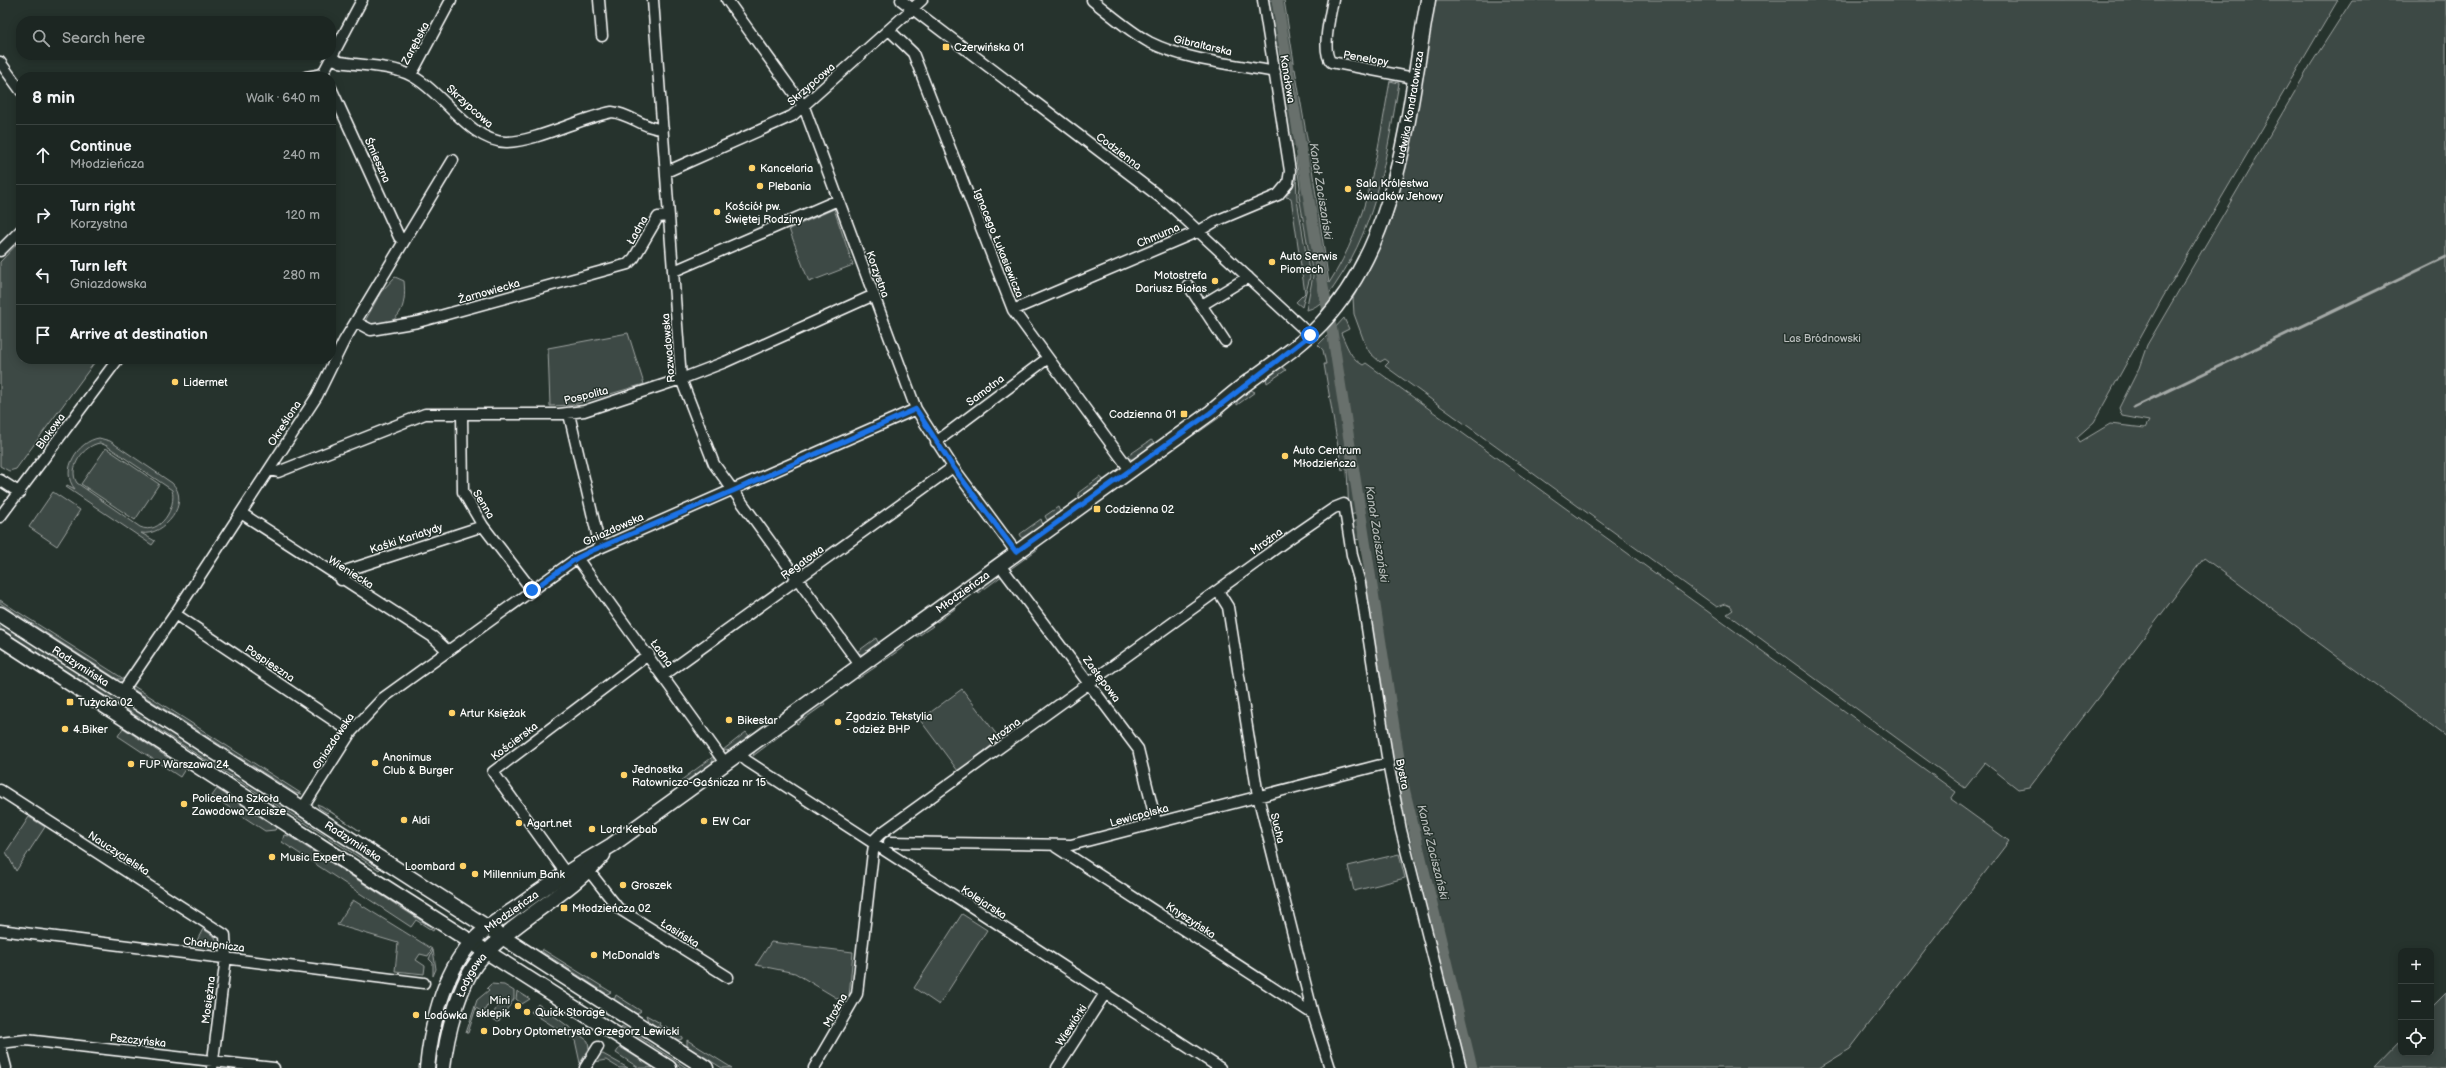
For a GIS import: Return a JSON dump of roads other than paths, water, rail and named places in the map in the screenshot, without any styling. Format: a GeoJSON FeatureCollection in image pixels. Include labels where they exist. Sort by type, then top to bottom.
{"type":"FeatureCollection","features":[{"type":"Feature","properties":{"kind":"main road","name":"Ludwika Kondratowicza"},"geometry":{"type":"LineString","coordinates":[[1310,335],[1333,310],[1357,276],[1386,212],[1394,188],[1428,0]]}},
{"type":"Feature","properties":{"kind":"main road","name":"Młodzieńcza"},"geometry":{"type":"LineString","coordinates":[[474,942],[488,928],[565,872],[612,845],[1210,413],[1310,335]]}},
{"type":"Feature","properties":{"kind":"main road","name":"Radzymińska"},"geometry":{"type":"LineString","coordinates":[[0,614],[706,1068]]}},
{"type":"Feature","properties":{"kind":"main road","name":"Radzymińska"},"geometry":{"type":"LineString","coordinates":[[0,638],[341,859],[474,942],[669,1068]]}},
{"type":"Feature","properties":{"kind":"main road","name":"Młodzieńcza"},"geometry":{"type":"LineString","coordinates":[[503,938],[589,871],[612,845]]}},
{"type":"Feature","properties":{"kind":"main road","name":"Łodygowa"},"geometry":{"type":"LineString","coordinates":[[443,1068],[452,1021],[461,995],[474,966],[503,938]]}},
{"type":"Feature","properties":{"kind":"main road","name":"Łodygowa"},"geometry":{"type":"LineString","coordinates":[[427,1068],[439,1005],[458,960],[474,942]]}},
{"type":"Feature","properties":{"kind":"street"},"geometry":{"type":"LineString","coordinates":[[336,50],[362,0]]}},
{"type":"Feature","properties":{"kind":"street","name":"Zarębska"},"geometry":{"type":"LineString","coordinates":[[411,75],[451,0]]}},
{"type":"Feature","properties":{"kind":"street"},"geometry":{"type":"LineString","coordinates":[[599,0],[602,36]]}},
{"type":"Feature","properties":{"kind":"street","name":"Rozwadowska"},"geometry":{"type":"LineString","coordinates":[[653,0],[681,379],[714,464],[735,490],[860,665]]}},
{"type":"Feature","properties":{"kind":"street","name":"Korzystna"},"geometry":{"type":"LineString","coordinates":[[727,0],[804,107],[916,409],[953,467],[1016,552]]}},
{"type":"Feature","properties":{"kind":"street","name":"Codzienna"},"geometry":{"type":"LineString","coordinates":[[901,0],[1169,204],[1310,335]]}},
{"type":"Feature","properties":{"kind":"street","name":"Skrzypcowa"},"geometry":{"type":"LineString","coordinates":[[666,172],[792,116],[913,10],[922,0]]}},
{"type":"Feature","properties":{"kind":"street","name":"Gibraltarska"},"geometry":{"type":"LineString","coordinates":[[1092,0],[1133,31],[1165,49],[1194,57],[1275,72]]}},
{"type":"Feature","properties":{"kind":"street","name":"Kanałowa"},"geometry":{"type":"LineString","coordinates":[[1263,0],[1288,163]]}},
{"type":"Feature","properties":{"kind":"street","name":"Penelopy"},"geometry":{"type":"LineString","coordinates":[[1333,0],[1326,48],[1327,57],[1331,62],[1414,78]]}},
{"type":"Feature","properties":{"kind":"street","name":"Ignacego Łukasiewicza"},"geometry":{"type":"LineString","coordinates":[[889,30],[913,53],[1013,310],[1130,470]]}},
{"type":"Feature","properties":{"kind":"street"},"geometry":{"type":"LineString","coordinates":[[325,72],[331,60]]}},
{"type":"Feature","properties":{"kind":"street","name":"Skrzypcowa"},"geometry":{"type":"LineString","coordinates":[[336,60],[340,62],[395,70],[411,75],[431,88],[484,137],[496,141],[516,141],[612,112],[626,115],[649,127],[663,129]]}},
{"type":"Feature","properties":{"kind":"street"},"geometry":{"type":"LineString","coordinates":[[0,62],[16,84]]}},
{"type":"Feature","properties":{"kind":"street","name":"Śmieszna"},"geometry":{"type":"LineString","coordinates":[[336,99],[399,237],[404,241]]}},
{"type":"Feature","properties":{"kind":"street","name":"Określona"},"geometry":{"type":"LineString","coordinates":[[336,360],[356,322],[453,160]]}},
{"type":"Feature","properties":{"kind":"street","name":"Chmurna"},"geometry":{"type":"LineString","coordinates":[[1013,310],[1199,231],[1216,221],[1282,192],[1288,183],[1288,163]]}},
{"type":"Feature","properties":{"kind":"street"},"geometry":{"type":"LineString","coordinates":[[674,271],[838,200]]}},
{"type":"Feature","properties":{"kind":"street","name":"Ładna"},"geometry":{"type":"LineString","coordinates":[[628,264],[634,258],[658,217],[670,216]]}},
{"type":"Feature","properties":{"kind":"street"},"geometry":{"type":"LineString","coordinates":[[0,251],[16,235]]}},
{"type":"Feature","properties":{"kind":"street","name":"Żarnowiecka"},"geometry":{"type":"LineString","coordinates":[[356,322],[371,330],[418,322],[628,264]]}},
{"type":"Feature","properties":{"kind":"street"},"geometry":{"type":"LineString","coordinates":[[1202,305],[1248,277]]}},
{"type":"Feature","properties":{"kind":"street"},"geometry":{"type":"LineString","coordinates":[[1188,285],[1225,341]]}},
{"type":"Feature","properties":{"kind":"street","name":"Pospolita"},"geometry":{"type":"LineString","coordinates":[[270,470],[278,472],[419,416],[462,414],[570,414],[681,379],[874,295]]}},
{"type":"Feature","properties":{"kind":"street","name":"Samotna"},"geometry":{"type":"LineString","coordinates":[[936,442],[1048,358]]}},
{"type":"Feature","properties":{"kind":"street","name":"Blokowa"},"geometry":{"type":"LineString","coordinates":[[0,517],[20,493],[114,364]]}},
{"type":"Feature","properties":{"kind":"street","name":"Określona"},"geometry":{"type":"LineString","coordinates":[[122,692],[270,470],[279,452],[317,396],[334,364]]}},
{"type":"Feature","properties":{"kind":"street","name":"Gniazdowska"},"geometry":{"type":"LineString","coordinates":[[302,809],[351,732],[383,698],[577,558],[735,490],[916,409]]}},
{"type":"Feature","properties":{"kind":"street","name":"Senna"},"geometry":{"type":"LineString","coordinates":[[462,414],[463,492],[483,526],[532,590]]}},
{"type":"Feature","properties":{"kind":"street"},"geometry":{"type":"LineString","coordinates":[[570,414],[600,547]]}},
{"type":"Feature","properties":{"kind":"street","name":"Regatowa"},"geometry":{"type":"LineString","coordinates":[[664,675],[953,467]]}},
{"type":"Feature","properties":{"kind":"street"},"geometry":{"type":"LineString","coordinates":[[0,480],[20,493]]}},
{"type":"Feature","properties":{"kind":"street","name":"Mroźna"},"geometry":{"type":"LineString","coordinates":[[814,1068],[858,994],[874,844],[880,834],[1091,684],[1334,508],[1344,504]]}},
{"type":"Feature","properties":{"kind":"street","name":"Bystra"},"geometry":{"type":"LineString","coordinates":[[1344,504],[1352,555],[1360,583],[1388,763],[1408,860],[1461,1068]]}},
{"type":"Feature","properties":{"kind":"street","name":"Wieniecka"},"geometry":{"type":"LineString","coordinates":[[241,513],[342,580],[433,637],[448,651]]}},
{"type":"Feature","properties":{"kind":"street","name":"Kaśki Kariatydy"},"geometry":{"type":"LineString","coordinates":[[342,580],[348,570],[483,526]]}},
{"type":"Feature","properties":{"kind":"street","name":"Ładna"},"geometry":{"type":"LineString","coordinates":[[577,558],[649,654],[725,763]]}},
{"type":"Feature","properties":{"kind":"street","name":"Zastępowa"},"geometry":{"type":"LineString","coordinates":[[999,564],[1091,684],[1138,749],[1156,822]]}},
{"type":"Feature","properties":{"kind":"street","name":"Sucha"},"geometry":{"type":"LineString","coordinates":[[1218,591],[1228,607],[1258,796],[1313,1014],[1330,1068]]}},
{"type":"Feature","properties":{"kind":"street","name":"Pospieszna"},"geometry":{"type":"LineString","coordinates":[[175,614],[351,732]]}},
{"type":"Feature","properties":{"kind":"street","name":"Kościerska"},"geometry":{"type":"LineString","coordinates":[[565,872],[493,772],[649,654]]}},
{"type":"Feature","properties":{"kind":"street","name":"Kolejarska"},"geometry":{"type":"LineString","coordinates":[[738,753],[747,761],[1104,995],[1220,1068]]}},
{"type":"Feature","properties":{"kind":"street","name":"Lewicpolska"},"geometry":{"type":"LineString","coordinates":[[889,842],[1056,847],[1071,845],[1388,763]]}},
{"type":"Feature","properties":{"kind":"street","name":"Nauczycielska"},"geometry":{"type":"LineString","coordinates":[[0,790],[225,935]]}},
{"type":"Feature","properties":{"kind":"street","name":"Knyszyńska"},"geometry":{"type":"LineString","coordinates":[[1056,847],[1313,1014]]}},
{"type":"Feature","properties":{"kind":"street","name":"Łasińska"},"geometry":{"type":"LineString","coordinates":[[589,871],[618,908],[728,977]]}},
{"type":"Feature","properties":{"kind":"street","name":"Chałupnicza"},"geometry":{"type":"LineString","coordinates":[[0,930],[226,957],[424,983]]}},
{"type":"Feature","properties":{"kind":"street","name":"Mosiężna"},"geometry":{"type":"LineString","coordinates":[[212,1064],[226,957],[225,935]]}},
{"type":"Feature","properties":{"kind":"street","name":"Wiewiórki"},"geometry":{"type":"LineString","coordinates":[[1057,1068],[1104,995]]}},
{"type":"Feature","properties":{"kind":"street","name":"Pszczyńska"},"geometry":{"type":"LineString","coordinates":[[0,1044],[26,1040],[212,1064],[274,1068]]}},
{"type":"Feature","properties":{"kind":"street"},"geometry":{"type":"LineString","coordinates":[[0,1044],[6,1068]]}},
{"type":"Feature","properties":{"kind":"street"},"geometry":{"type":"LineString","coordinates":[[585,1068],[598,1047]]}},
{"type":"Feature","properties":{"kind":"waterway","name":"Kanał Zaciszański"},"geometry":{"type":"LineString","coordinates":[[1277,0],[1323,287],[1332,331],[1403,784],[1472,1068]]}},
{"type":"Feature","properties":{"kind":"waterway"},"geometry":{"type":"LineString","coordinates":[[2134,407],[2446,257]]}},
{"type":"Feature","properties":{"kind":"place","name":"Czerwińska 01"},"geometry":{"type":"Point","coordinates":[946,47]}},
{"type":"Feature","properties":{"kind":"place","name":"Kancelaria"},"geometry":{"type":"Point","coordinates":[752,168]}},
{"type":"Feature","properties":{"kind":"place","name":"Plebania"},"geometry":{"type":"Point","coordinates":[760,186]}},
{"type":"Feature","properties":{"kind":"place","name":"Sala Królestwa Świadków Jehowy"},"geometry":{"type":"Point","coordinates":[1348,189]}},
{"type":"Feature","properties":{"kind":"place","name":"Kościół pw. Świętej Rodziny"},"geometry":{"type":"Point","coordinates":[717,212]}},
{"type":"Feature","properties":{"kind":"place","name":"Auto Serwis Piomech"},"geometry":{"type":"Point","coordinates":[1272,262]}},
{"type":"Feature","properties":{"kind":"place","name":"Motostrefa Dariusz Białas"},"geometry":{"type":"Point","coordinates":[1215,281]}},
{"type":"Feature","properties":{"kind":"place","name":"Lidermet"},"geometry":{"type":"Point","coordinates":[175,382]}},
{"type":"Feature","properties":{"kind":"place","name":"Codzienna 01"},"geometry":{"type":"Point","coordinates":[1184,414]}},
{"type":"Feature","properties":{"kind":"place","name":"Auto Centrum Młodzieńcza"},"geometry":{"type":"Point","coordinates":[1285,456]}},
{"type":"Feature","properties":{"kind":"place","name":"Codzienna 02"},"geometry":{"type":"Point","coordinates":[1097,509]}},
{"type":"Feature","properties":{"kind":"place","name":"Tużycka 02"},"geometry":{"type":"Point","coordinates":[70,702]}},
{"type":"Feature","properties":{"kind":"place","name":"Artur Księżak"},"geometry":{"type":"Point","coordinates":[452,713]}},
{"type":"Feature","properties":{"kind":"place","name":"Bikestar"},"geometry":{"type":"Point","coordinates":[729,720]}},
{"type":"Feature","properties":{"kind":"place","name":"Zgodzio. Tekstylia - odzież BHP"},"geometry":{"type":"Point","coordinates":[838,722]}},
{"type":"Feature","properties":{"kind":"place","name":"4.Biker"},"geometry":{"type":"Point","coordinates":[65,729]}},
{"type":"Feature","properties":{"kind":"place","name":"Anonimus Club & Burger"},"geometry":{"type":"Point","coordinates":[375,763]}},
{"type":"Feature","properties":{"kind":"place","name":"FUP Warszawa 24"},"geometry":{"type":"Point","coordinates":[131,764]}},
{"type":"Feature","properties":{"kind":"place","name":"Jednostka Ratowniczo-Gaśnicza nr 15"},"geometry":{"type":"Point","coordinates":[624,775]}},
{"type":"Feature","properties":{"kind":"place","name":"Policealna Szkoła Zawodowa Zacisze"},"geometry":{"type":"Point","coordinates":[184,804]}},
{"type":"Feature","properties":{"kind":"place","name":"Aldi"},"geometry":{"type":"Point","coordinates":[404,820]}},
{"type":"Feature","properties":{"kind":"place","name":"EW Car"},"geometry":{"type":"Point","coordinates":[704,821]}},
{"type":"Feature","properties":{"kind":"place","name":"Agart.net"},"geometry":{"type":"Point","coordinates":[519,823]}},
{"type":"Feature","properties":{"kind":"place","name":"Lord Kebab"},"geometry":{"type":"Point","coordinates":[592,829]}},
{"type":"Feature","properties":{"kind":"place","name":"Music Expert"},"geometry":{"type":"Point","coordinates":[272,857]}},
{"type":"Feature","properties":{"kind":"place","name":"Loombard"},"geometry":{"type":"Point","coordinates":[463,866]}},
{"type":"Feature","properties":{"kind":"place","name":"Millennium Bank"},"geometry":{"type":"Point","coordinates":[475,874]}},
{"type":"Feature","properties":{"kind":"place","name":"Groszek"},"geometry":{"type":"Point","coordinates":[623,885]}},
{"type":"Feature","properties":{"kind":"place","name":"Młodzieńcza 02"},"geometry":{"type":"Point","coordinates":[564,908]}},
{"type":"Feature","properties":{"kind":"place","name":"McDonald's"},"geometry":{"type":"Point","coordinates":[594,955]}},
{"type":"Feature","properties":{"kind":"place","name":"Mini sklepik"},"geometry":{"type":"Point","coordinates":[518,1006]}},
{"type":"Feature","properties":{"kind":"place","name":"Quick Storage"},"geometry":{"type":"Point","coordinates":[527,1012]}},
{"type":"Feature","properties":{"kind":"place","name":"Lodówka"},"geometry":{"type":"Point","coordinates":[416,1015]}},
{"type":"Feature","properties":{"kind":"place","name":"Dobry Optometrysta Grzegorz Lewicki"},"geometry":{"type":"Point","coordinates":[484,1031]}},
{"type":"Feature","properties":{"kind":"park label","name":"Las Bródnowski"},"geometry":{"type":"Point","coordinates":[1822,338]}}]}
